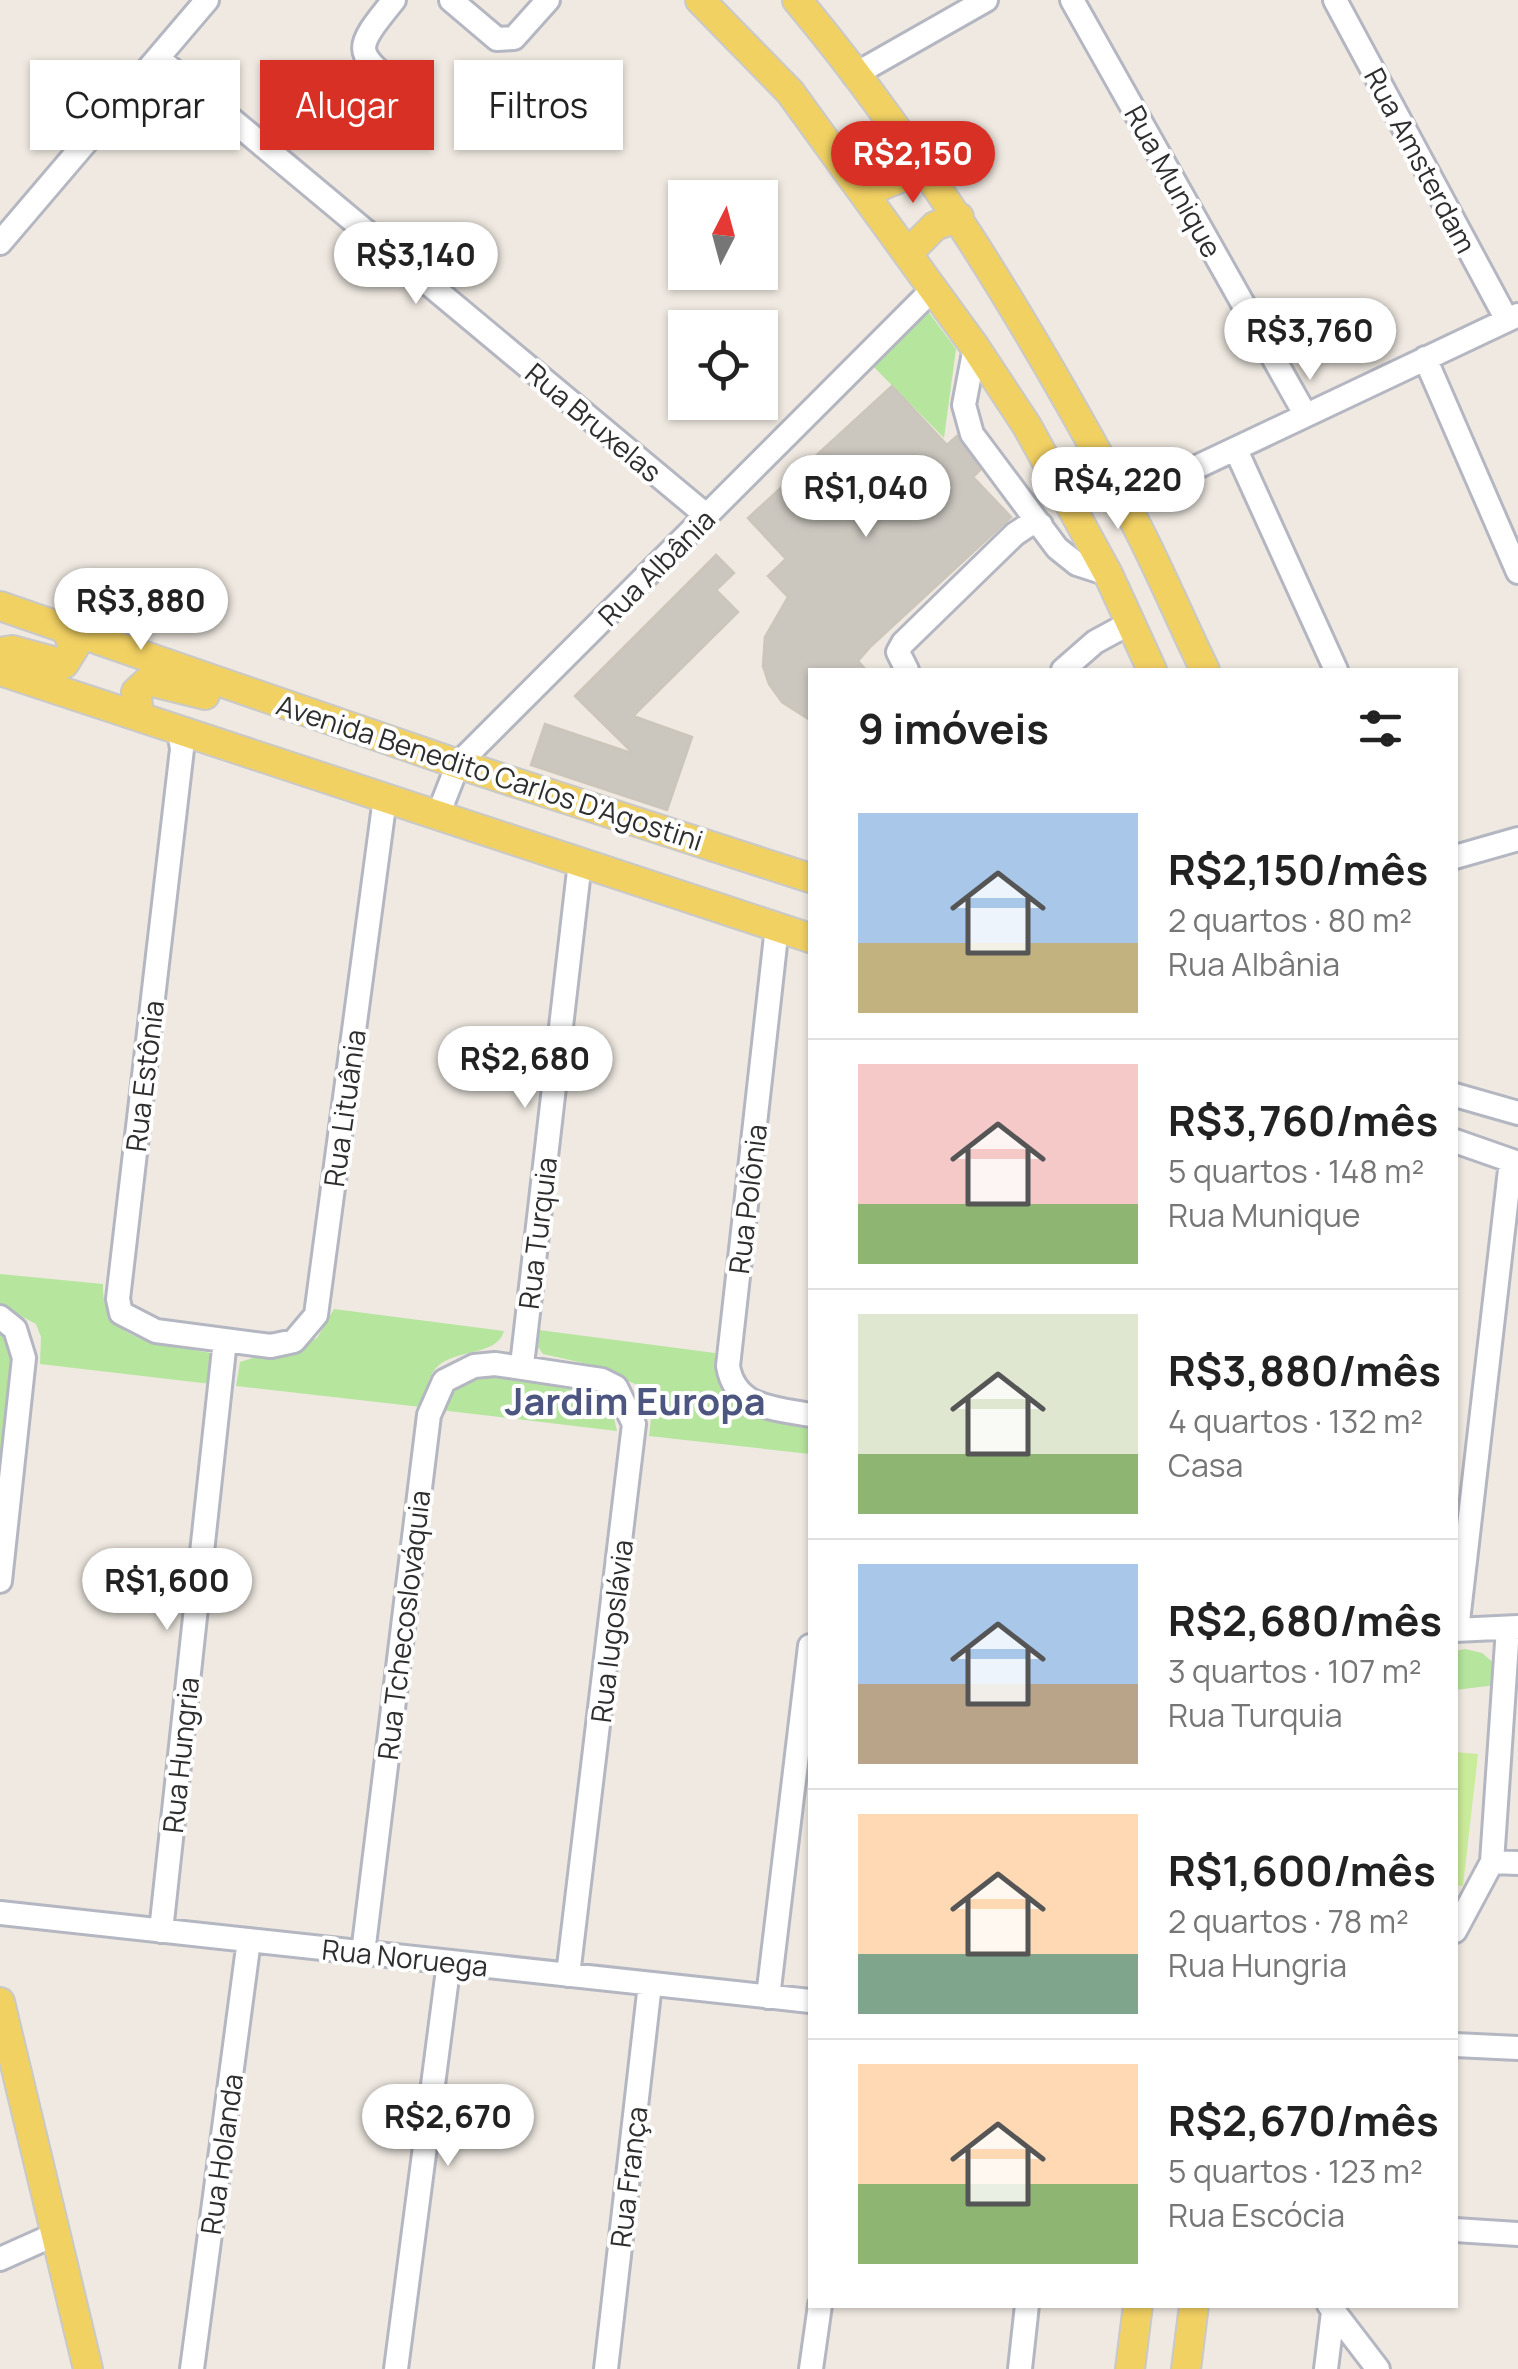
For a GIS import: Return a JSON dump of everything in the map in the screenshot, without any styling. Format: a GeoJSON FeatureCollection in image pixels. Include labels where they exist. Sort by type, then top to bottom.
{"type":"FeatureCollection","features":[{"type":"Feature","properties":{"kind":"main road"},"geometry":{"type":"LineString","coordinates":[[700,0],[790,92],[975,347],[1027,426],[1108,574],[1151,668]]}},
{"type":"Feature","properties":{"kind":"main road"},"geometry":{"type":"LineString","coordinates":[[797,0],[958,217],[1124,502],[1204,668]]}},
{"type":"Feature","properties":{"kind":"main road"},"geometry":{"type":"LineString","coordinates":[[864,193],[900,178],[915,157]]}},
{"type":"Feature","properties":{"kind":"main road"},"geometry":{"type":"LineString","coordinates":[[908,253],[935,226],[958,217]]}},
{"type":"Feature","properties":{"kind":"main road"},"geometry":{"type":"LineString","coordinates":[[1108,574],[1125,560],[1152,562]]}},
{"type":"Feature","properties":{"kind":"main road","name":"Avenida Benedito Carlos D'Agostini"},"geometry":{"type":"LineString","coordinates":[[0,606],[458,764],[808,877]]}},
{"type":"Feature","properties":{"kind":"main road"},"geometry":{"type":"LineString","coordinates":[[0,652],[12,650],[64,664],[74,648],[66,628]]}},
{"type":"Feature","properties":{"kind":"main road","name":"Avenida Benedito Carlos D'Agostini"},"geometry":{"type":"LineString","coordinates":[[0,671],[808,937]]}},
{"type":"Feature","properties":{"kind":"main road"},"geometry":{"type":"LineString","coordinates":[[140,717],[136,692],[148,681],[213,696],[225,696],[240,689]]}},
{"type":"Feature","properties":{"kind":"main road"},"geometry":{"type":"LineString","coordinates":[[0,2002],[7,2058],[56,2234],[88,2369]]}},
{"type":"Feature","properties":{"kind":"main road"},"geometry":{"type":"LineString","coordinates":[[1130,2369],[1138,2308]]}},
{"type":"Feature","properties":{"kind":"main road"},"geometry":{"type":"LineString","coordinates":[[1186,2369],[1194,2308]]}},
{"type":"Feature","properties":{"kind":"street"},"geometry":{"type":"LineString","coordinates":[[0,243],[207,0]]}},
{"type":"Feature","properties":{"kind":"street"},"geometry":{"type":"LineString","coordinates":[[367,60],[362,47],[364,37],[394,0]]}},
{"type":"Feature","properties":{"kind":"street"},"geometry":{"type":"LineString","coordinates":[[451,0],[497,40],[506,41],[514,38],[548,0]]}},
{"type":"Feature","properties":{"kind":"street"},"geometry":{"type":"LineString","coordinates":[[854,75],[951,8],[986,0]]}},
{"type":"Feature","properties":{"kind":"street","name":"Rua Munique"},"geometry":{"type":"LineString","coordinates":[[1072,0],[1305,414]]}},
{"type":"Feature","properties":{"kind":"street","name":"Rua Amsterdam"},"geometry":{"type":"LineString","coordinates":[[1335,0],[1512,318]]}},
{"type":"Feature","properties":{"kind":"street","name":"Rua Bruxelas"},"geometry":{"type":"LineString","coordinates":[[158,58],[708,516]]}},
{"type":"Feature","properties":{"kind":"street","name":"Rua Albânia"},"geometry":{"type":"LineString","coordinates":[[438,815],[458,764],[934,288]]}},
{"type":"Feature","properties":{"kind":"street"},"geometry":{"type":"LineString","coordinates":[[1124,502],[1512,318]]}},
{"type":"Feature","properties":{"kind":"street"},"geometry":{"type":"LineString","coordinates":[[975,347],[964,392],[969,427],[1068,558],[1108,574]]}},
{"type":"Feature","properties":{"kind":"street"},"geometry":{"type":"LineString","coordinates":[[1425,358],[1518,572]]}},
{"type":"Feature","properties":{"kind":"street"},"geometry":{"type":"LineString","coordinates":[[1236,450],[1335,668]]}},
{"type":"Feature","properties":{"kind":"street"},"geometry":{"type":"LineString","coordinates":[[905,668],[898,652],[902,643],[1015,534],[1030,524],[1041,526]]}},
{"type":"Feature","properties":{"kind":"street"},"geometry":{"type":"LineString","coordinates":[[1065,668],[1096,642],[1130,623]]}},
{"type":"Feature","properties":{"kind":"street","name":"Rua Estônia"},"geometry":{"type":"LineString","coordinates":[[179,730],[182,749],[118,1299],[121,1313],[156,1331],[225,1340]]}},
{"type":"Feature","properties":{"kind":"street","name":"Rua Lituânia"},"geometry":{"type":"LineString","coordinates":[[225,1340],[271,1346],[294,1341],[316,1315],[386,798]]}},
{"type":"Feature","properties":{"kind":"street"},"geometry":{"type":"LineString","coordinates":[[1458,856],[1518,839]]}},
{"type":"Feature","properties":{"kind":"street","name":"Rua Turquia"},"geometry":{"type":"LineString","coordinates":[[522,1365],[580,862]]}},
{"type":"Feature","properties":{"kind":"street","name":"Rua Polônia"},"geometry":{"type":"LineString","coordinates":[[777,927],[728,1366],[731,1384],[742,1398],[808,1415]]}},
{"type":"Feature","properties":{"kind":"street"},"geometry":{"type":"LineString","coordinates":[[1458,1096],[1518,1113]]}},
{"type":"Feature","properties":{"kind":"street"},"geometry":{"type":"LineString","coordinates":[[1458,1141],[1514,1162],[1458,1614]]}},
{"type":"Feature","properties":{"kind":"street"},"geometry":{"type":"LineString","coordinates":[[0,1316],[15,1329],[24,1358],[0,1573]]}},
{"type":"Feature","properties":{"kind":"street","name":"Rua Hungria"},"geometry":{"type":"LineString","coordinates":[[161,1931],[225,1340]]}},
{"type":"Feature","properties":{"kind":"street","name":"Rua Tchecoslováquia"},"geometry":{"type":"LineString","coordinates":[[363,1952],[429,1415],[444,1381],[474,1366],[522,1365]]}},
{"type":"Feature","properties":{"kind":"street","name":"Rua Iugoslávia"},"geometry":{"type":"LineString","coordinates":[[522,1365],[602,1380],[616,1387],[634,1424],[568,1975]]}},
{"type":"Feature","properties":{"kind":"street"},"geometry":{"type":"LineString","coordinates":[[1458,1630],[1513,1627],[1492,1862],[1458,1926]]}},
{"type":"Feature","properties":{"kind":"street"},"geometry":{"type":"LineString","coordinates":[[768,1997],[808,1663]]}},
{"type":"Feature","properties":{"kind":"street"},"geometry":{"type":"LineString","coordinates":[[1492,1862],[1518,1863]]}},
{"type":"Feature","properties":{"kind":"street","name":"Rua Noruega"},"geometry":{"type":"LineString","coordinates":[[0,1913],[808,2002]]}},
{"type":"Feature","properties":{"kind":"street","name":"Rua Holanda"},"geometry":{"type":"LineString","coordinates":[[192,2369],[249,1940]]}},
{"type":"Feature","properties":{"kind":"street"},"geometry":{"type":"LineString","coordinates":[[396,2369],[449,1962]]}},
{"type":"Feature","properties":{"kind":"street","name":"Rua França"},"geometry":{"type":"LineString","coordinates":[[606,2369],[650,1984]]}},
{"type":"Feature","properties":{"kind":"street"},"geometry":{"type":"LineString","coordinates":[[1458,2045],[1518,2048]]}},
{"type":"Feature","properties":{"kind":"street"},"geometry":{"type":"LineString","coordinates":[[1458,2230],[1518,2234]]}},
{"type":"Feature","properties":{"kind":"street"},"geometry":{"type":"LineString","coordinates":[[0,2259],[56,2234]]}},
{"type":"Feature","properties":{"kind":"street"},"geometry":{"type":"LineString","coordinates":[[811,2369],[820,2308]]}},
{"type":"Feature","properties":{"kind":"street"},"geometry":{"type":"LineString","coordinates":[[1020,2369],[1027,2308]]}},
{"type":"Feature","properties":{"kind":"street"},"geometry":{"type":"LineString","coordinates":[[1326,2369],[1331,2309]]}},
{"type":"Feature","properties":{"kind":"street"},"geometry":{"type":"LineString","coordinates":[[1331,2309],[1378,2369]]}},
{"type":"Feature","properties":{"kind":"green space"},"geometry":{"type":"Polygon","coordinates":[[[924,306],[956,349],[944,438],[867,360],[924,306]]]}},
{"type":"Feature","properties":{"kind":"green space"},"geometry":{"type":"Polygon","coordinates":[[[0,1274],[103,1284],[105,1304],[112,1319],[124,1330],[155,1343],[210,1353],[214,1360],[211,1384],[40,1364],[41,1337],[36,1324],[0,1305],[0,1274]]]}},
{"type":"Feature","properties":{"kind":"green space"},"geometry":{"type":"Polygon","coordinates":[[[334,1309],[504,1331],[493,1345],[453,1357],[436,1368],[421,1407],[236,1386],[240,1362],[317,1338],[334,1309]]]}},
{"type":"Feature","properties":{"kind":"green space"},"geometry":{"type":"Polygon","coordinates":[[[539,1330],[715,1353],[716,1374],[731,1402],[758,1417],[808,1429],[808,1454],[649,1436],[652,1410],[644,1388],[592,1365],[543,1354],[538,1347],[539,1330]]]}},
{"type":"Feature","properties":{"kind":"green space"},"geometry":{"type":"Polygon","coordinates":[[[0,1331],[14,1352],[0,1474],[0,1331]]]}},
{"type":"Feature","properties":{"kind":"green space"},"geometry":{"type":"Polygon","coordinates":[[[486,1374],[601,1392],[611,1405],[617,1431],[440,1410],[454,1389],[486,1374]]]}},
{"type":"Feature","properties":{"kind":"green space"},"geometry":{"type":"Polygon","coordinates":[[[1458,1650],[1482,1653],[1496,1665],[1496,1685],[1458,1690],[1458,1650]]]}},
{"type":"Feature","properties":{"kind":"green space"},"geometry":{"type":"Polygon","coordinates":[[[1458,1752],[1478,1754],[1463,1886],[1458,1885],[1458,1752]]]}},
{"type":"Feature","properties":{"kind":"building"},"geometry":{"type":"Polygon","coordinates":[[[892,386],[947,445],[957,436],[980,470],[973,477],[1011,517],[871,646],[858,661],[864,668],[808,668],[808,719],[782,702],[769,684],[763,666],[765,637],[788,597],[768,576],[786,559],[748,518],[892,386]]]}},
{"type":"Feature","properties":{"kind":"building"},"geometry":{"type":"Polygon","coordinates":[[[716,555],[734,573],[716,590],[738,612],[633,716],[692,737],[667,810],[531,765],[545,724],[634,754],[575,696],[716,555]]]}},
{"type":"Feature","properties":{"kind":"district","name":"Jardim Europa"},"geometry":{"type":"Point","coordinates":[635,1400]}}]}
